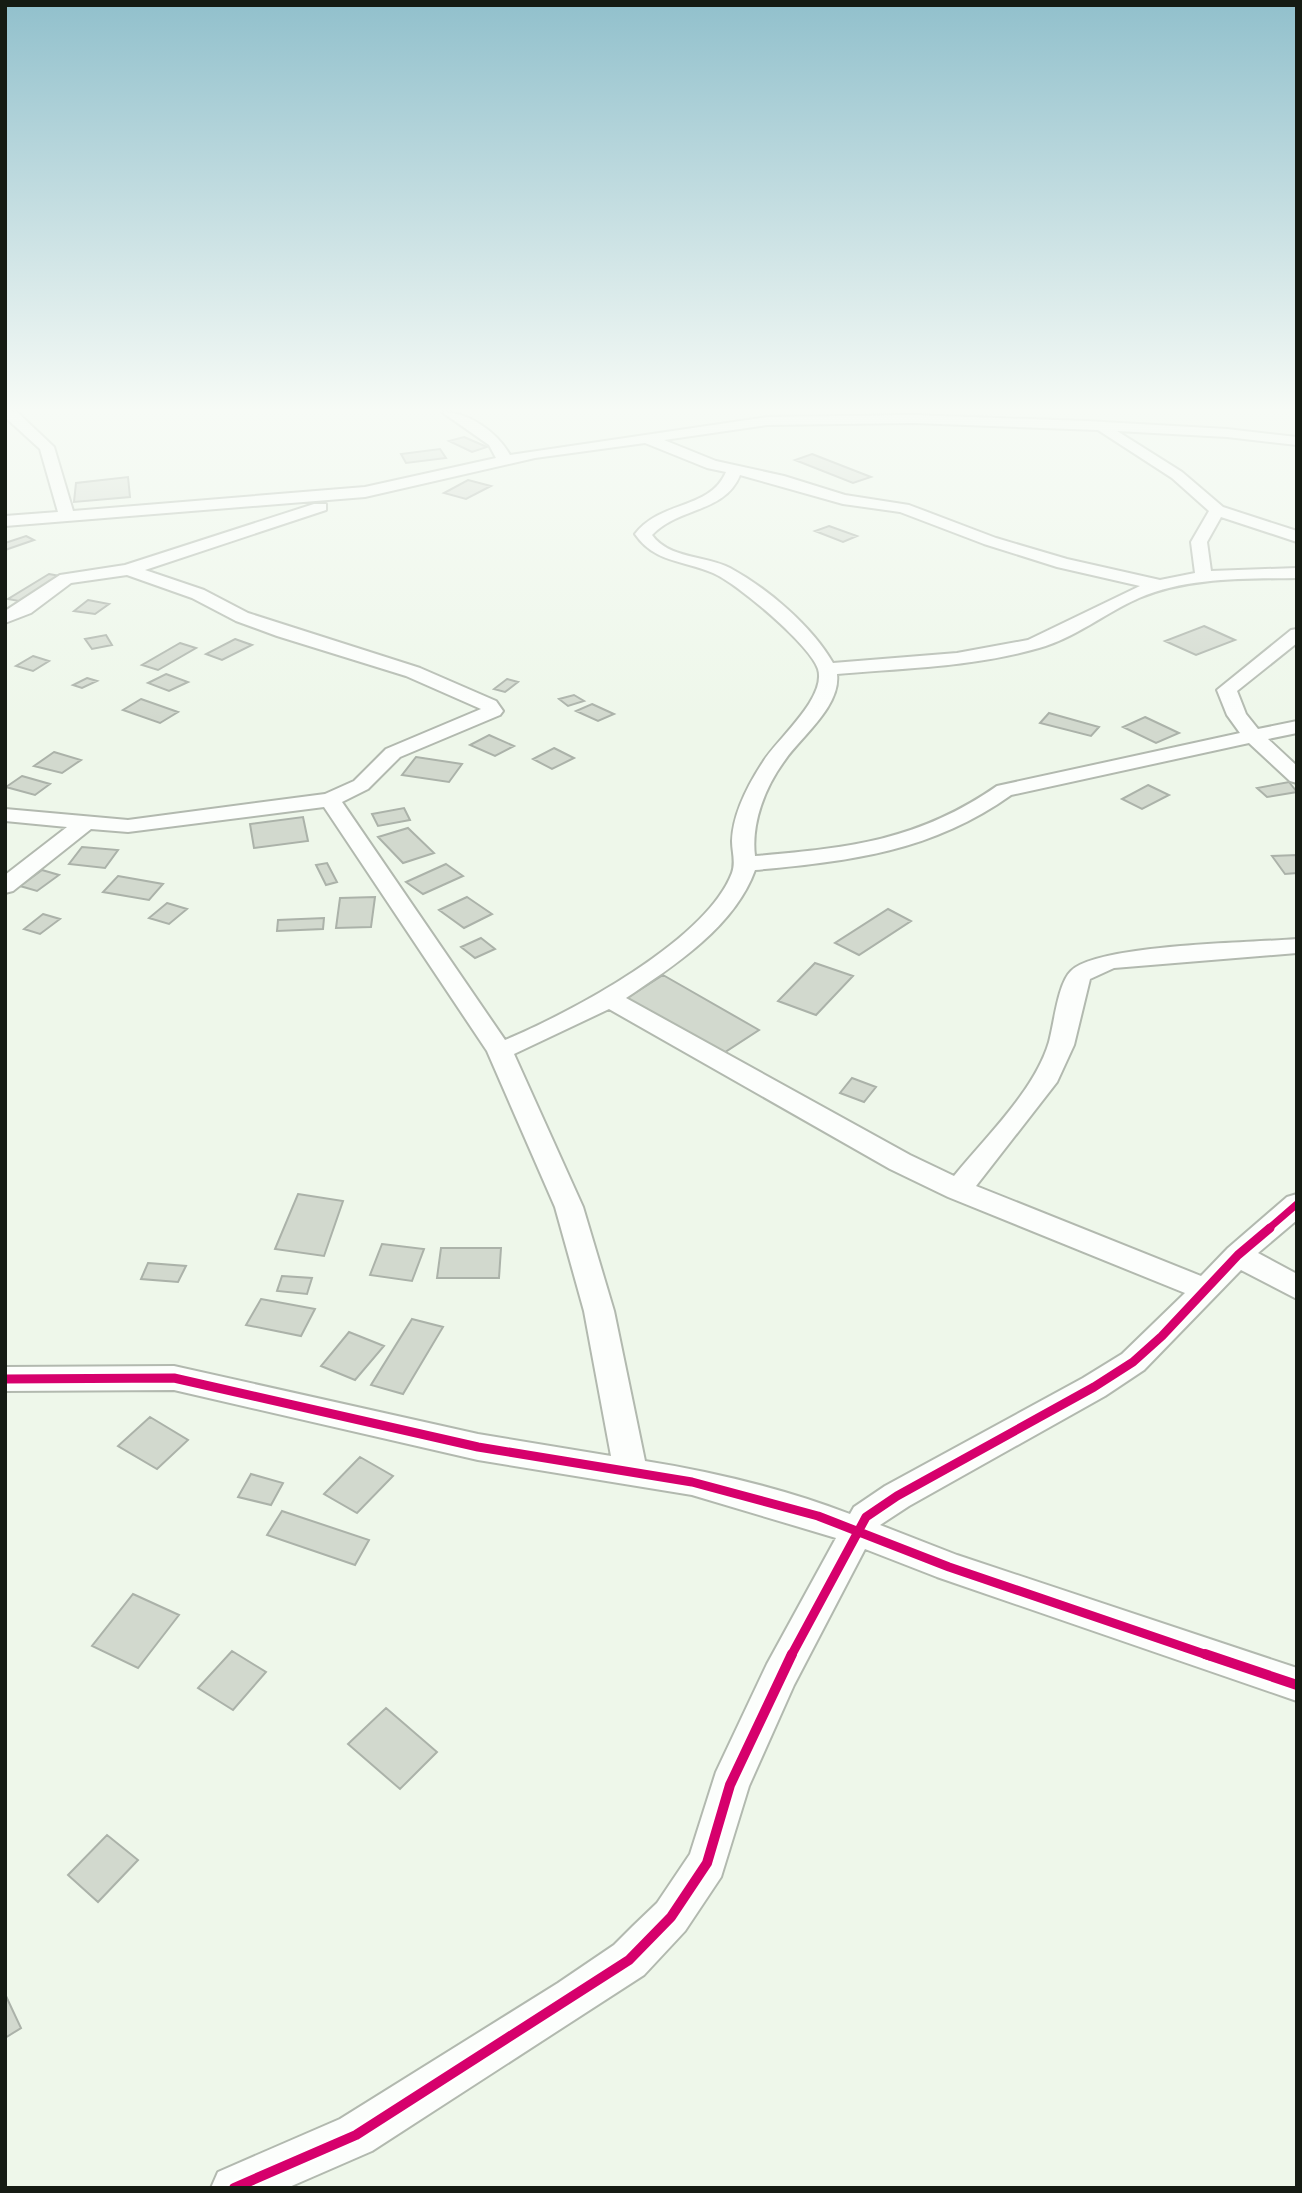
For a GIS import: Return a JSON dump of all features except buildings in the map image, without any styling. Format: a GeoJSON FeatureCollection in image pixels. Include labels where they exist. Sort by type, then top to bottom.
{"type":"FeatureCollection","features":[{"type":"Feature","properties":{"kind":"street"},"geometry":{"type":"LineString","coordinates":[[5,521],[88,514]]}},
{"type":"Feature","properties":{"kind":"street"},"geometry":{"type":"LineString","coordinates":[[5,618],[25,608],[66,579],[128,570],[297,514]]}},
{"type":"Feature","properties":{"kind":"street"},"geometry":{"type":"LineString","coordinates":[[500,1051],[564,1024],[610,999],[715,919],[743,874],[743,841],[755,793],[785,744],[827,689],[827,669],[809,644],[779,614],[722,571],[662,551],[648,542],[643,534],[664,514]]}},
{"type":"Feature","properties":{"kind":"street"},"geometry":{"type":"LineString","coordinates":[[920,514],[990,541],[1063,563],[1159,585]]}},
{"type":"Feature","properties":{"kind":"street"},"geometry":{"type":"LineString","coordinates":[[1204,579],[1199,542],[1215,514]]}},
{"type":"Feature","properties":{"kind":"street"},"geometry":{"type":"LineString","coordinates":[[1230,514],[1297,537]]}},
{"type":"Feature","properties":{"kind":"street"},"geometry":{"type":"LineString","coordinates":[[5,815],[128,826],[330,800],[361,785],[393,753],[488,715],[492,709],[413,671],[262,625],[198,594],[128,570]]}},
{"type":"Feature","properties":{"kind":"street"},"geometry":{"type":"LineString","coordinates":[[827,669],[998,653],[1037,643],[1136,593],[1159,585],[1245,573],[1297,573]]}},
{"type":"Feature","properties":{"kind":"street"},"geometry":{"type":"LineString","coordinates":[[5,604],[25,608]]}},
{"type":"Feature","properties":{"kind":"street"},"geometry":{"type":"LineString","coordinates":[[1297,634],[1227,690],[1229,703],[1255,736],[1297,777]]}},
{"type":"Feature","properties":{"kind":"street"},"geometry":{"type":"LineString","coordinates":[[745,864],[851,854],[887,846],[972,813],[1004,790],[1297,727]]}},
{"type":"Feature","properties":{"kind":"street"},"geometry":{"type":"LineString","coordinates":[[330,800],[500,1051],[569,1207],[600,1311],[632,1472]]}},
{"type":"Feature","properties":{"kind":"street"},"geometry":{"type":"LineString","coordinates":[[5,886],[84,824]]}},
{"type":"Feature","properties":{"kind":"street"},"geometry":{"type":"LineString","coordinates":[[958,1190],[1044,1082],[1061,1045],[1074,986],[1080,975],[1109,961],[1297,946]]}},
{"type":"Feature","properties":{"kind":"street"},"geometry":{"type":"LineString","coordinates":[[610,999],[771,1092],[958,1190],[1207,1290]]}},
{"type":"Feature","properties":{"kind":"street"},"geometry":{"type":"LineString","coordinates":[[234,2188],[356,2135],[629,1960],[671,1917],[707,1863],[730,1785],[780,1676],[866,1517],[897,1496],[1094,1387],[1133,1362],[1207,1290],[1238,1255],[1297,1204]]}},
{"type":"Feature","properties":{"kind":"street"},"geometry":{"type":"LineString","coordinates":[[1238,1255],[1297,1288]]}},
{"type":"Feature","properties":{"kind":"street"},"geometry":{"type":"LineString","coordinates":[[5,1379],[174,1378],[478,1447],[692,1482],[818,1516],[1039,1599],[1297,1685]]}},
{"type":"Feature","properties":{"kind":"cycle path"},"geometry":{"type":"LineString","coordinates":[[234,2188],[356,2135],[629,1960],[671,1917],[707,1863],[730,1785],[780,1676],[866,1517],[897,1496],[1094,1387],[1133,1362],[1162,1336],[1238,1255],[1297,1204]]}},
{"type":"Feature","properties":{"kind":"cycle path"},"geometry":{"type":"LineString","coordinates":[[5,1379],[174,1378],[478,1447],[692,1482],[818,1516],[949,1567],[1297,1685]]}}]}
